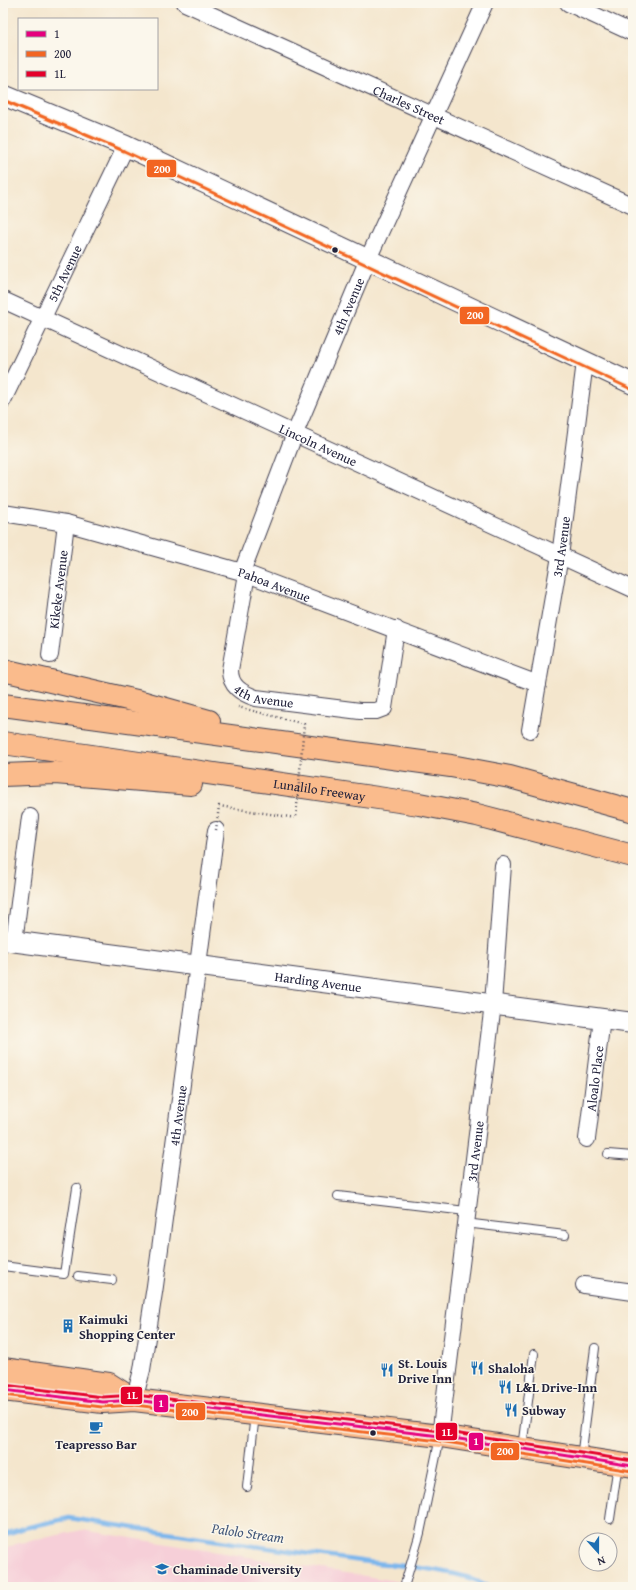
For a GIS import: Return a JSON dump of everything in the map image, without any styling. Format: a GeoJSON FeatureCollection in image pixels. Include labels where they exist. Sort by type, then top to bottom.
{"type":"FeatureCollection","features":[{"type":"Feature","properties":{"kind":"main road"},"geometry":{"type":"LineString","coordinates":[[3,670],[145,703],[313,747]]}},
{"type":"Feature","properties":{"kind":"main road"},"geometry":{"type":"LineString","coordinates":[[3,705],[451,766],[510,777],[633,811]]}},
{"type":"Feature","properties":{"kind":"main road","name":"Lunalilo Freeway"},"geometry":{"type":"LineString","coordinates":[[3,743],[368,796],[477,815],[633,856]]}},
{"type":"Feature","properties":{"kind":"main road"},"geometry":{"type":"LineString","coordinates":[[3,775],[55,773],[248,789],[368,796]]}},
{"type":"Feature","properties":{"kind":"main road"},"geometry":{"type":"LineString","coordinates":[[3,1369],[109,1384],[134,1400]]}},
{"type":"Feature","properties":{"kind":"main road"},"geometry":{"type":"LineString","coordinates":[[3,1390],[103,1402],[134,1400],[440,1436],[625,1465]]}},
{"type":"Feature","properties":{"kind":"street","name":"Charles Street"},"geometry":{"type":"LineString","coordinates":[[185,3],[633,206]]}},
{"type":"Feature","properties":{"kind":"street","name":"4th Avenue"},"geometry":{"type":"LineString","coordinates":[[396,629],[384,708],[376,711],[360,711],[256,698],[237,688],[230,677],[244,573],[295,433],[368,259],[485,3]]}},
{"type":"Feature","properties":{"kind":"street"},"geometry":{"type":"LineString","coordinates":[[568,3],[633,33]]}},
{"type":"Feature","properties":{"kind":"street"},"geometry":{"type":"LineString","coordinates":[[3,95],[126,146],[633,384]]}},
{"type":"Feature","properties":{"kind":"street","name":"5th Avenue"},"geometry":{"type":"LineString","coordinates":[[3,400],[126,146]]}},
{"type":"Feature","properties":{"kind":"street","name":"Lincoln Avenue"},"geometry":{"type":"LineString","coordinates":[[3,300],[633,589]]}},
{"type":"Feature","properties":{"kind":"street","name":"3rd Avenue"},"geometry":{"type":"LineString","coordinates":[[530,730],[560,556],[584,362]]}},
{"type":"Feature","properties":{"kind":"street","name":"Pahoa Avenue"},"geometry":{"type":"LineString","coordinates":[[3,513],[66,524],[244,573],[396,629],[538,684]]}},
{"type":"Feature","properties":{"kind":"street","name":"Kikeke Avenue"},"geometry":{"type":"LineString","coordinates":[[50,655],[66,524]]}},
{"type":"Feature","properties":{"kind":"street"},"geometry":{"type":"LineString","coordinates":[[9,941],[30,817]]}},
{"type":"Feature","properties":{"kind":"street","name":"4th Avenue"},"geometry":{"type":"LineString","coordinates":[[134,1400],[142,1370],[153,1300],[216,830]]}},
{"type":"Feature","properties":{"kind":"street","name":"3rd Avenue"},"geometry":{"type":"LineString","coordinates":[[440,1436],[493,1004],[503,865]]}},
{"type":"Feature","properties":{"kind":"street","name":"Harding Avenue"},"geometry":{"type":"LineString","coordinates":[[9,941],[633,1023]]}},
{"type":"Feature","properties":{"kind":"street","name":"Aloalo Place"},"geometry":{"type":"LineString","coordinates":[[587,1139],[602,1019]]}},
{"type":"Feature","properties":{"kind":"street"},"geometry":{"type":"LineString","coordinates":[[584,1285],[633,1292]]}},
{"type":"Feature","properties":{"kind":"street"},"geometry":{"type":"LineString","coordinates":[[3,1380],[36,1383],[67,1377]]}},
{"type":"Feature","properties":{"kind":"lane"},"geometry":{"type":"LineString","coordinates":[[608,1154],[633,1156]]}},
{"type":"Feature","properties":{"kind":"lane"},"geometry":{"type":"LineString","coordinates":[[3,1266],[64,1274],[77,1188]]}},
{"type":"Feature","properties":{"kind":"lane"},"geometry":{"type":"LineString","coordinates":[[338,1196],[565,1235]]}},
{"type":"Feature","properties":{"kind":"lane"},"geometry":{"type":"LineString","coordinates":[[78,1276],[112,1280]]}},
{"type":"Feature","properties":{"kind":"lane"},"geometry":{"type":"LineString","coordinates":[[580,1458],[595,1348]]}},
{"type":"Feature","properties":{"kind":"lane"},"geometry":{"type":"LineString","coordinates":[[522,1449],[534,1354]]}},
{"type":"Feature","properties":{"kind":"lane"},"geometry":{"type":"LineString","coordinates":[[247,1487],[256,1414]]}},
{"type":"Feature","properties":{"kind":"lane"},"geometry":{"type":"LineString","coordinates":[[406,1583],[420,1533],[440,1436]]}},
{"type":"Feature","properties":{"kind":"lane"},"geometry":{"type":"LineString","coordinates":[[610,1519],[625,1465]]}},
{"type":"Feature","properties":{"kind":"path"},"geometry":{"type":"LineString","coordinates":[[216,830],[219,806],[296,818],[304,724],[238,707]]}},
{"type":"Feature","properties":{"kind":"shaded area","name":"Chaminade University"},"geometry":{"type":"Polygon","coordinates":[[[82,1530],[433,1587],[3,1587],[3,1550],[16,1544],[82,1530]]]}},
{"type":"Feature","properties":{"kind":"waterway","name":"Palolo Stream"},"geometry":{"type":"LineString","coordinates":[[3,1535],[24,1528],[69,1518],[293,1552],[414,1567],[464,1576],[489,1587]]}},
{"type":"Feature","properties":{"kind":"transit line","name":"200"},"geometry":{"type":"LineString","coordinates":[[3,100],[124,151],[631,389]]}},
{"type":"Feature","properties":{"kind":"transit line","name":"1L"},"geometry":{"type":"LineString","coordinates":[[4,1385],[103,1397],[135,1395],[441,1431],[633,1461]]}},
{"type":"Feature","properties":{"kind":"transit line","name":"1"},"geometry":{"type":"LineString","coordinates":[[3,1390],[103,1402],[134,1400],[440,1436],[633,1466]]}},
{"type":"Feature","properties":{"kind":"transit line","name":"200"},"geometry":{"type":"LineString","coordinates":[[3,1395],[102,1407],[134,1405],[439,1441],[632,1471]]}},
{"type":"Feature","properties":{"kind":"place","name":"Kaimuki Shopping Center"},"geometry":{"type":"Point","coordinates":[68,1326]}},
{"type":"Feature","properties":{"kind":"place","name":"Shaloha"},"geometry":{"type":"Point","coordinates":[477,1368]}},
{"type":"Feature","properties":{"kind":"place","name":"St. Louis Drive Inn"},"geometry":{"type":"Point","coordinates":[387,1370]}},
{"type":"Feature","properties":{"kind":"place","name":"L&L Drive-Inn"},"geometry":{"type":"Point","coordinates":[505,1387]}},
{"type":"Feature","properties":{"kind":"place","name":"Subway"},"geometry":{"type":"Point","coordinates":[511,1410]}},
{"type":"Feature","properties":{"kind":"place","name":"Teapresso Bar"},"geometry":{"type":"Point","coordinates":[96,1427]}},
{"type":"Feature","properties":{"kind":"place","name":"Chaminade University"},"geometry":{"type":"Point","coordinates":[162,1569]}}]}
